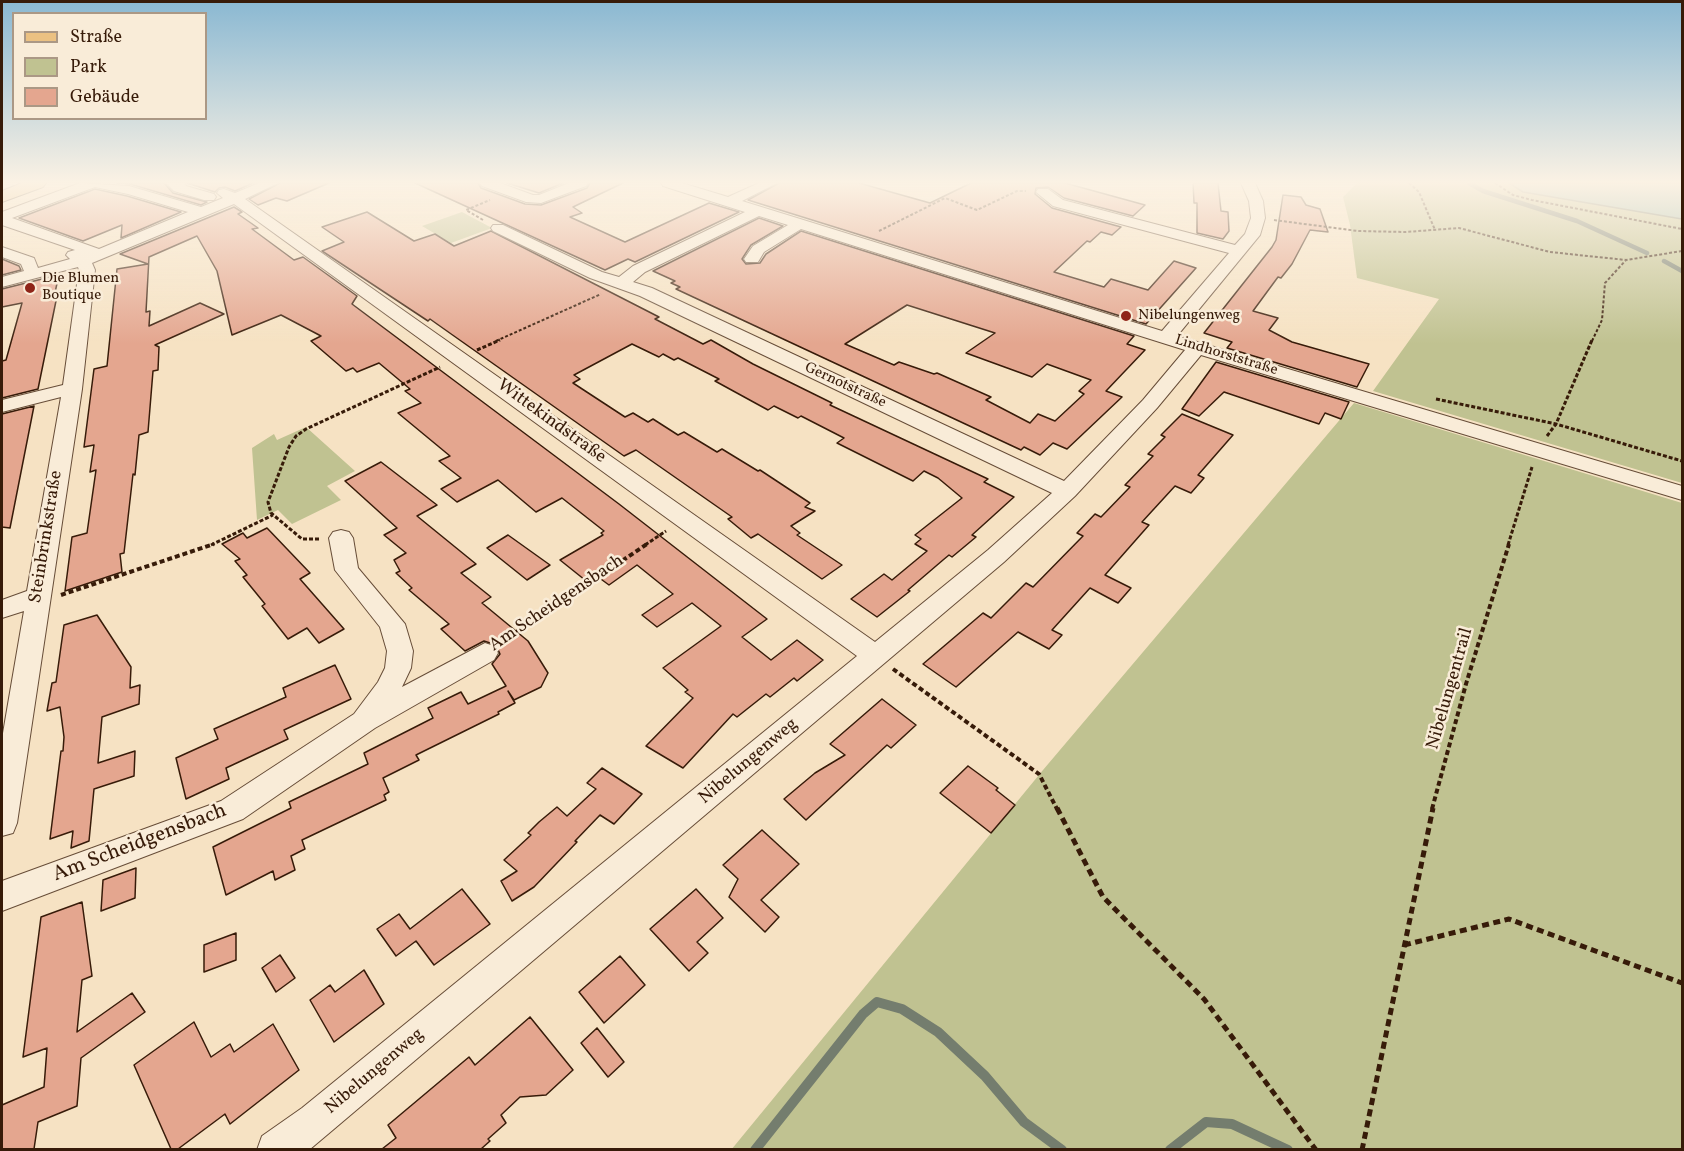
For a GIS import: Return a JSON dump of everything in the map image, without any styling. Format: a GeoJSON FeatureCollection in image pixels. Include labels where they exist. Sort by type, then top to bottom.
{"type":"FeatureCollection","features":[{"type":"Feature","properties":{"kind":"street"},"geometry":{"type":"LineString","coordinates":[[42,237],[86,255]]}},
{"type":"Feature","properties":{"kind":"street"},"geometry":{"type":"LineString","coordinates":[[2,282],[86,255],[131,237]]}},
{"type":"Feature","properties":{"kind":"street","name":"Wittekindstraße"},"geometry":{"type":"LineString","coordinates":[[289,237],[462,358],[876,656]]}},
{"type":"Feature","properties":{"kind":"street","name":"Gernotstraße"},"geometry":{"type":"LineString","coordinates":[[516,237],[596,275],[646,292],[1067,491]]}},
{"type":"Feature","properties":{"kind":"street"},"geometry":{"type":"LineString","coordinates":[[622,283],[639,269],[705,237]]}},
{"type":"Feature","properties":{"kind":"street"},"geometry":{"type":"LineString","coordinates":[[752,259],[758,249],[779,237]]}},
{"type":"Feature","properties":{"kind":"street","name":"Lindhorststraße"},"geometry":{"type":"LineString","coordinates":[[842,237],[1197,348],[1683,493]]}},
{"type":"Feature","properties":{"kind":"street"},"geometry":{"type":"LineString","coordinates":[[1185,237],[1239,251]]}},
{"type":"Feature","properties":{"kind":"street"},"geometry":{"type":"LineString","coordinates":[[1166,338],[1251,237]]}},
{"type":"Feature","properties":{"kind":"street"},"geometry":{"type":"LineString","coordinates":[[2,252],[28,261],[33,272]]}},
{"type":"Feature","properties":{"kind":"street","name":"Steinbrinkstraße"},"geometry":{"type":"LineString","coordinates":[[2,823],[72,389],[87,270],[86,255]]}},
{"type":"Feature","properties":{"kind":"street"},"geometry":{"type":"LineString","coordinates":[[2,276],[33,272]]}},
{"type":"Feature","properties":{"kind":"street","name":"Nibelungenweg"},"geometry":{"type":"LineString","coordinates":[[276,1149],[315,1121],[996,555],[1067,491],[1150,404],[1197,348]]}},
{"type":"Feature","properties":{"kind":"street"},"geometry":{"type":"LineString","coordinates":[[2,406],[72,389]]}},
{"type":"Feature","properties":{"kind":"street","name":"Am Scheidgensbach"},"geometry":{"type":"LineString","coordinates":[[341,538],[347,570],[392,624],[400,651],[398,668],[388,689],[364,722]]}},
{"type":"Feature","properties":{"kind":"street"},"geometry":{"type":"LineString","coordinates":[[2,609],[37,600]]}},
{"type":"Feature","properties":{"kind":"street","name":"Am Scheidgensbach"},"geometry":{"type":"LineString","coordinates":[[2,896],[232,810],[364,722],[485,653]]}},
{"type":"Feature","properties":{"kind":"path"},"geometry":{"type":"LineString","coordinates":[[856,241],[865,237]]}},
{"type":"Feature","properties":{"kind":"path"},"geometry":{"type":"LineString","coordinates":[[1492,237],[1550,252],[1626,260],[1683,251]]}},
{"type":"Feature","properties":{"kind":"path","name":"Nibelungentrail"},"geometry":{"type":"LineString","coordinates":[[1362,1149],[1434,801],[1466,684],[1537,449],[1556,424],[1574,378],[1602,320],[1605,283],[1626,260]]}},
{"type":"Feature","properties":{"kind":"path"},"geometry":{"type":"LineString","coordinates":[[341,538],[302,539],[273,515],[268,502],[289,447],[296,436],[306,429],[622,283]]}},
{"type":"Feature","properties":{"kind":"path"},"geometry":{"type":"LineString","coordinates":[[1426,399],[1556,424],[1683,461]]}},
{"type":"Feature","properties":{"kind":"path"},"geometry":{"type":"LineString","coordinates":[[37,600],[203,549],[273,515]]}},
{"type":"Feature","properties":{"kind":"path","name":"Am Scheidgensbach"},"geometry":{"type":"LineString","coordinates":[[485,653],[685,518]]}},
{"type":"Feature","properties":{"kind":"path"},"geometry":{"type":"LineString","coordinates":[[876,656],[1040,774],[1103,897],[1204,999],[1316,1149]]}},
{"type":"Feature","properties":{"kind":"path"},"geometry":{"type":"LineString","coordinates":[[1404,945],[1509,919],[1683,983]]}},
{"type":"Feature","properties":{"kind":"green space"},"geometry":{"type":"Polygon","coordinates":[[[440,237],[468,237],[451,243],[440,237]]]}},
{"type":"Feature","properties":{"kind":"green space"},"geometry":{"type":"Polygon","coordinates":[[[1352,237],[1682,237],[1682,483],[1373,391],[1439,299],[1357,278],[1352,237]]]}},
{"type":"Feature","properties":{"kind":"green space"},"geometry":{"type":"Polygon","coordinates":[[[1354,403],[1682,503],[1682,1149],[731,1150],[1043,770],[1354,403]]]}},
{"type":"Feature","properties":{"kind":"green space"},"geometry":{"type":"Polygon","coordinates":[[[306,427],[355,471],[327,486],[341,500],[292,524],[278,510],[257,520],[252,448],[274,434],[277,440],[306,427]]]}},
{"type":"Feature","properties":{"kind":"building"},"geometry":{"type":"Polygon","coordinates":[[[71,237],[93,237],[83,241],[71,237]]]}},
{"type":"Feature","properties":{"kind":"building"},"geometry":{"type":"Polygon","coordinates":[[[162,237],[195,237],[149,257],[146,312],[150,311],[149,326],[200,303],[224,314],[155,345],[159,347],[158,370],[153,371],[148,432],[139,435],[124,553],[120,554],[122,572],[65,591],[72,537],[87,533],[96,470],[90,472],[94,445],[84,447],[94,369],[107,366],[117,269],[148,264],[120,254],[162,237]]]}},
{"type":"Feature","properties":{"kind":"building"},"geometry":{"type":"Polygon","coordinates":[[[197,237],[262,237],[294,260],[303,257],[357,296],[352,304],[619,504],[767,619],[742,637],[771,660],[797,640],[823,660],[797,681],[794,678],[770,697],[766,694],[737,717],[733,714],[683,768],[646,746],[693,698],[685,692],[688,690],[663,668],[721,626],[692,603],[657,627],[642,615],[673,594],[637,565],[609,585],[594,574],[585,580],[560,560],[603,535],[601,533],[604,531],[562,498],[536,512],[498,480],[457,502],[441,489],[461,478],[439,461],[450,456],[398,413],[421,403],[405,391],[410,389],[379,363],[357,372],[353,368],[346,371],[311,341],[321,336],[281,315],[232,335],[217,271],[197,237]]]}},
{"type":"Feature","properties":{"kind":"building"},"geometry":{"type":"Polygon","coordinates":[[[336,237],[407,237],[414,241],[427,237],[439,237],[454,246],[477,237],[502,237],[659,317],[655,319],[703,344],[711,340],[753,364],[832,403],[830,405],[988,479],[984,482],[1014,497],[972,535],[976,537],[952,557],[949,555],[908,590],[910,591],[877,617],[851,599],[884,574],[892,580],[927,551],[915,544],[921,539],[915,535],[962,498],[938,478],[924,471],[913,481],[837,443],[844,438],[801,416],[798,418],[774,406],[768,410],[715,381],[719,379],[678,358],[674,360],[663,354],[659,357],[632,344],[574,375],[580,379],[573,383],[625,417],[633,413],[648,422],[653,419],[678,435],[684,432],[717,452],[722,449],[758,471],[760,470],[810,503],[805,507],[815,511],[791,526],[800,533],[797,535],[842,565],[822,579],[758,534],[751,538],[728,519],[732,517],[636,450],[624,456],[430,319],[428,321],[322,251],[344,242],[336,237]]]}},
{"type":"Feature","properties":{"kind":"building"},"geometry":{"type":"Polygon","coordinates":[[[532,237],[613,237],[625,242],[636,237],[688,237],[635,262],[628,259],[605,270],[532,237]]]}},
{"type":"Feature","properties":{"kind":"building"},"geometry":{"type":"Polygon","coordinates":[[[722,237],[765,237],[751,245],[742,259],[746,264],[760,263],[766,254],[792,237],[819,237],[1134,336],[1127,344],[1145,350],[1106,391],[1122,397],[1067,449],[1053,443],[1040,455],[1024,447],[1021,450],[676,289],[680,287],[671,283],[675,281],[653,271],[722,237]],[[907,305],[845,344],[894,365],[899,362],[937,373],[991,397],[986,400],[1030,423],[1038,414],[1055,421],[1084,394],[1079,391],[1091,380],[1047,364],[1032,377],[966,353],[995,333],[907,305]]]}},
{"type":"Feature","properties":{"kind":"building"},"geometry":{"type":"Polygon","coordinates":[[[866,237],[1096,237],[1090,242],[1087,241],[1054,272],[1104,287],[1111,279],[1148,290],[1174,261],[1196,268],[1146,324],[866,237]]]}},
{"type":"Feature","properties":{"kind":"building"},"geometry":{"type":"Polygon","coordinates":[[[1277,237],[1306,237],[1292,264],[1281,278],[1278,277],[1253,311],[1278,318],[1269,330],[1292,342],[1369,364],[1357,387],[1227,348],[1232,342],[1204,333],[1277,237]]]}},
{"type":"Feature","properties":{"kind":"building"},"geometry":{"type":"Polygon","coordinates":[[[2,259],[19,266],[21,270],[2,275],[2,259]]]}},
{"type":"Feature","properties":{"kind":"building"},"geometry":{"type":"Polygon","coordinates":[[[50,277],[58,279],[54,297],[57,296],[38,389],[2,398],[2,361],[6,360],[22,303],[2,307],[2,289],[50,277]]]}},
{"type":"Feature","properties":{"kind":"building"},"geometry":{"type":"Polygon","coordinates":[[[1216,362],[1349,402],[1341,419],[1325,413],[1319,424],[1224,392],[1199,416],[1182,409],[1216,362]]]}},
{"type":"Feature","properties":{"kind":"building"},"geometry":{"type":"Polygon","coordinates":[[[34,406],[10,528],[2,527],[2,414],[34,406]]]}},
{"type":"Feature","properties":{"kind":"building"},"geometry":{"type":"Polygon","coordinates":[[[1182,414],[1233,435],[1198,475],[1204,478],[1191,493],[1175,486],[1142,522],[1149,525],[1105,575],[1131,588],[1118,603],[1090,588],[1052,630],[1062,635],[1049,649],[1018,632],[956,687],[923,664],[983,613],[991,618],[1026,583],[1033,587],[1083,536],[1077,533],[1095,514],[1101,517],[1130,487],[1125,485],[1153,456],[1148,454],[1165,437],[1161,435],[1182,414]]]}},
{"type":"Feature","properties":{"kind":"building"},"geometry":{"type":"Polygon","coordinates":[[[381,462],[437,505],[417,516],[476,564],[461,573],[491,597],[482,603],[528,641],[548,673],[541,687],[514,700],[508,691],[515,703],[498,712],[499,714],[416,755],[419,760],[383,778],[389,792],[384,795],[386,800],[302,840],[305,849],[291,856],[295,870],[275,880],[273,871],[226,895],[213,847],[291,808],[289,802],[368,764],[364,753],[433,718],[428,708],[461,692],[468,704],[506,686],[492,664],[500,654],[496,645],[484,641],[465,651],[441,629],[449,624],[409,590],[412,588],[396,573],[400,571],[394,560],[406,553],[384,535],[397,528],[345,481],[381,462]]]}},
{"type":"Feature","properties":{"kind":"building"},"geometry":{"type":"Polygon","coordinates":[[[267,528],[310,573],[300,579],[344,629],[319,643],[307,628],[288,639],[262,606],[265,604],[243,577],[247,575],[235,561],[240,559],[222,544],[243,533],[247,538],[267,528]]]}},
{"type":"Feature","properties":{"kind":"building"},"geometry":{"type":"Polygon","coordinates":[[[508,535],[550,565],[527,580],[487,548],[508,535]]]}},
{"type":"Feature","properties":{"kind":"building"},"geometry":{"type":"Polygon","coordinates":[[[97,615],[131,667],[130,688],[140,685],[139,704],[102,717],[98,763],[135,751],[134,776],[94,789],[89,841],[71,848],[73,831],[50,839],[64,737],[60,707],[47,711],[52,683],[56,682],[64,625],[97,615]]]}},
{"type":"Feature","properties":{"kind":"building"},"geometry":{"type":"Polygon","coordinates":[[[335,665],[351,699],[284,730],[288,739],[226,768],[229,779],[186,799],[176,758],[218,739],[214,729],[286,697],[283,688],[335,665]]]}},
{"type":"Feature","properties":{"kind":"building"},"geometry":{"type":"Polygon","coordinates":[[[882,699],[916,725],[891,748],[887,745],[806,820],[784,799],[815,773],[845,755],[830,744],[882,699]]]}},
{"type":"Feature","properties":{"kind":"building"},"geometry":{"type":"Polygon","coordinates":[[[968,766],[998,788],[996,790],[1015,805],[991,833],[940,793],[968,766]]]}},
{"type":"Feature","properties":{"kind":"building"},"geometry":{"type":"Polygon","coordinates":[[[602,768],[642,794],[614,824],[600,815],[534,887],[512,901],[501,881],[517,871],[504,860],[531,835],[528,833],[539,822],[557,807],[567,816],[596,789],[587,783],[602,768]]]}},
{"type":"Feature","properties":{"kind":"building"},"geometry":{"type":"Polygon","coordinates":[[[762,830],[799,864],[761,900],[779,917],[765,932],[729,897],[738,879],[723,865],[762,830]]]}},
{"type":"Feature","properties":{"kind":"building"},"geometry":{"type":"Polygon","coordinates":[[[136,868],[135,898],[101,911],[103,880],[136,868]]]}},
{"type":"Feature","properties":{"kind":"building"},"geometry":{"type":"Polygon","coordinates":[[[462,889],[490,924],[434,965],[416,941],[396,956],[377,929],[399,914],[410,929],[462,889]]]}},
{"type":"Feature","properties":{"kind":"building"},"geometry":{"type":"Polygon","coordinates":[[[696,889],[723,918],[697,942],[708,953],[689,971],[650,929],[696,889]]]}},
{"type":"Feature","properties":{"kind":"building"},"geometry":{"type":"Polygon","coordinates":[[[82,902],[92,976],[82,980],[77,1032],[132,993],[145,1012],[81,1058],[77,1106],[38,1122],[34,1149],[2,1149],[2,1105],[44,1087],[47,1048],[23,1057],[41,917],[82,902]]]}},
{"type":"Feature","properties":{"kind":"building"},"geometry":{"type":"Polygon","coordinates":[[[236,933],[236,960],[204,972],[204,945],[236,933]]]}},
{"type":"Feature","properties":{"kind":"building"},"geometry":{"type":"Polygon","coordinates":[[[280,955],[295,978],[276,992],[262,968],[280,955]]]}},
{"type":"Feature","properties":{"kind":"building"},"geometry":{"type":"Polygon","coordinates":[[[620,956],[645,985],[604,1023],[579,992],[620,956]]]}},
{"type":"Feature","properties":{"kind":"building"},"geometry":{"type":"Polygon","coordinates":[[[364,970],[384,1004],[334,1042],[310,1000],[330,985],[335,992],[364,970]]]}},
{"type":"Feature","properties":{"kind":"building"},"geometry":{"type":"Polygon","coordinates":[[[530,1017],[573,1070],[546,1095],[520,1097],[501,1115],[506,1123],[488,1139],[490,1141],[481,1149],[382,1149],[396,1138],[388,1125],[469,1057],[475,1065],[530,1017]]]}},
{"type":"Feature","properties":{"kind":"building"},"geometry":{"type":"Polygon","coordinates":[[[194,1022],[211,1057],[230,1044],[234,1052],[273,1024],[299,1070],[230,1124],[225,1114],[178,1149],[171,1149],[134,1065],[194,1022]]]}},
{"type":"Feature","properties":{"kind":"building"},"geometry":{"type":"Polygon","coordinates":[[[597,1028],[624,1062],[608,1077],[581,1043],[597,1028]]]}},
{"type":"Feature","properties":{"kind":"waterway"},"geometry":{"type":"LineString","coordinates":[[1611,237],[1647,253]]}},
{"type":"Feature","properties":{"kind":"waterway"},"geometry":{"type":"LineString","coordinates":[[1664,261],[1682,271]]}},
{"type":"Feature","properties":{"kind":"waterway"},"geometry":{"type":"LineString","coordinates":[[755,1150],[863,1014],[877,1002],[902,1009],[938,1032],[985,1076],[1024,1122],[1062,1150]]}},
{"type":"Feature","properties":{"kind":"waterway"},"geometry":{"type":"LineString","coordinates":[[1170,1150],[1206,1122],[1232,1124],[1288,1150]]}},
{"type":"Feature","properties":{"kind":"place","name":"Die Blumen Boutique"},"geometry":{"type":"Point","coordinates":[30,288]}},
{"type":"Feature","properties":{"kind":"place","name":"Nibelungenweg"},"geometry":{"type":"Point","coordinates":[1126,316]}}]}
